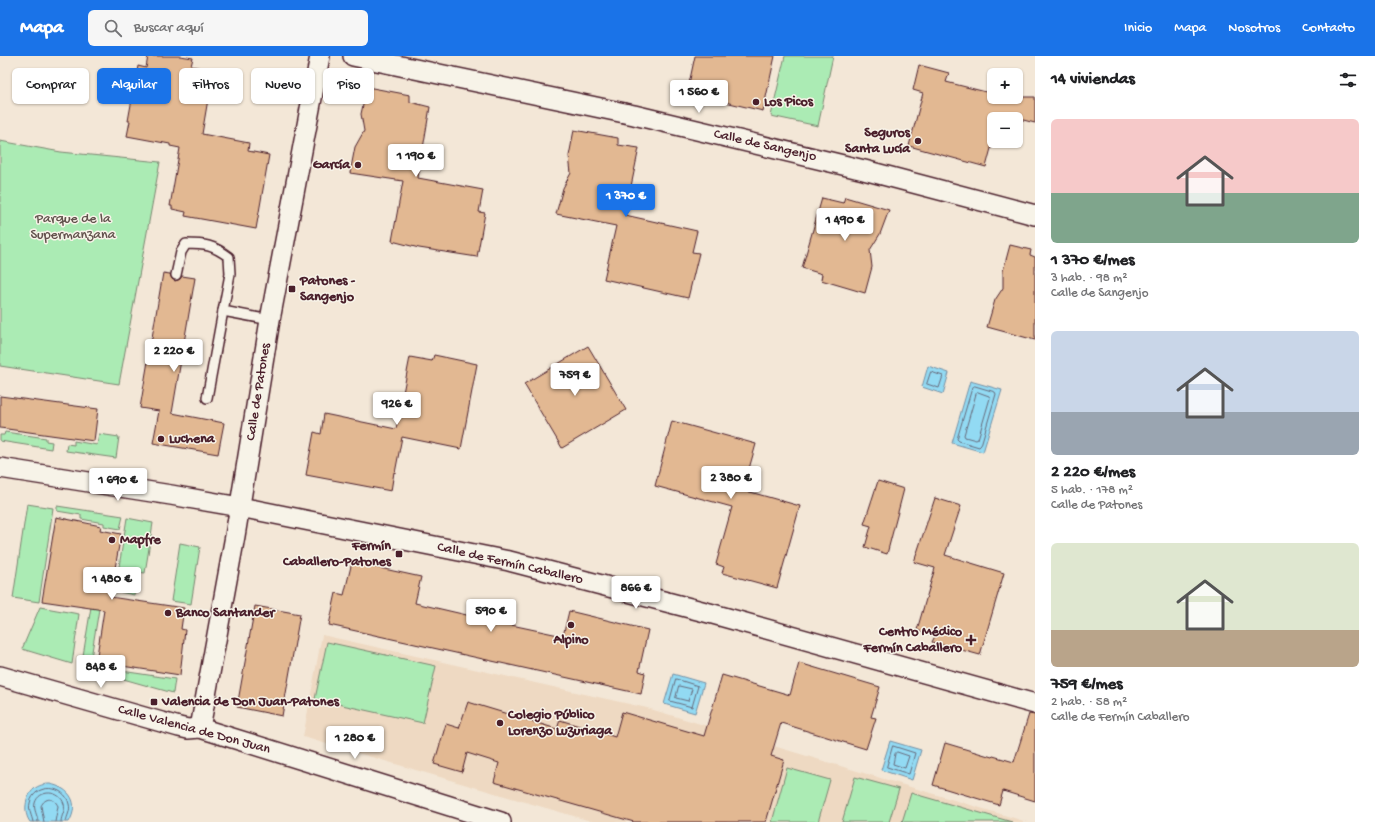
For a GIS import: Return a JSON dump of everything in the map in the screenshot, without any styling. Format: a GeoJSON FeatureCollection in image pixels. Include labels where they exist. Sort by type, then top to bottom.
{"type":"FeatureCollection","features":[{"type":"Feature","properties":{"kind":"street","name":"Calle de Patones"},"geometry":{"type":"LineString","coordinates":[[200,728],[240,507],[270,320],[320,56]]}},
{"type":"Feature","properties":{"kind":"street","name":"Calle de Sangenjo"},"geometry":{"type":"LineString","coordinates":[[353,56],[620,111],[864,170],[1035,215]]}},
{"type":"Feature","properties":{"kind":"street","name":"Calle de Fermín Caballero"},"geometry":{"type":"LineString","coordinates":[[0,468],[240,507],[510,561],[713,614],[1035,704]]}},
{"type":"Feature","properties":{"kind":"street","name":"Calle Valencia de Don Juan"},"geometry":{"type":"LineString","coordinates":[[0,676],[178,727],[188,729],[200,728],[501,822]]}},
{"type":"Feature","properties":{"kind":"lane"},"geometry":{"type":"LineString","coordinates":[[176,275],[181,252],[186,244],[202,244],[218,249],[229,257],[230,274],[207,398]]}},
{"type":"Feature","properties":{"kind":"lane"},"geometry":{"type":"LineString","coordinates":[[223,311],[270,320]]}},
{"type":"Feature","properties":{"kind":"shaded area","name":"Colegio Público Lorenzo Luzuriaga"},"geometry":{"type":"Polygon","coordinates":[[[322,635],[647,708],[1027,822],[594,822],[303,737],[322,635]]]}},
{"type":"Feature","properties":{"kind":"green space"},"geometry":{"type":"Polygon","coordinates":[[[785,56],[833,56],[818,126],[771,116],[785,56]]]}},
{"type":"Feature","properties":{"kind":"green space","name":"Parque de la Supermanzana"},"geometry":{"type":"Polygon","coordinates":[[[0,141],[61,152],[160,162],[119,384],[0,366],[0,141]]]}},
{"type":"Feature","properties":{"kind":"green space"},"geometry":{"type":"Polygon","coordinates":[[[5,432],[46,438],[46,441],[52,442],[51,449],[0,441],[0,435],[4,435],[5,432]]]}},
{"type":"Feature","properties":{"kind":"green space"},"geometry":{"type":"Polygon","coordinates":[[[99,434],[119,437],[116,458],[66,451],[67,444],[74,445],[74,441],[97,445],[99,434]]]}},
{"type":"Feature","properties":{"kind":"green space"},"geometry":{"type":"Polygon","coordinates":[[[27,504],[53,508],[39,602],[13,598],[27,504]]]}},
{"type":"Feature","properties":{"kind":"green space"},"geometry":{"type":"Polygon","coordinates":[[[57,506],[123,516],[120,529],[104,526],[104,523],[81,519],[81,515],[57,511],[57,506]]]}},
{"type":"Feature","properties":{"kind":"green space"},"geometry":{"type":"Polygon","coordinates":[[[127,518],[153,523],[145,573],[138,572],[134,595],[115,591],[127,518]]]}},
{"type":"Feature","properties":{"kind":"green space"},"geometry":{"type":"Polygon","coordinates":[[[180,543],[200,547],[191,604],[171,601],[180,543]]]}},
{"type":"Feature","properties":{"kind":"green space"},"geometry":{"type":"Polygon","coordinates":[[[40,607],[79,614],[72,664],[22,649],[40,607]]]}},
{"type":"Feature","properties":{"kind":"green space"},"geometry":{"type":"Polygon","coordinates":[[[91,607],[99,609],[89,670],[81,668],[91,607]]]}},
{"type":"Feature","properties":{"kind":"green space"},"geometry":{"type":"Polygon","coordinates":[[[327,642],[436,666],[423,723],[315,699],[327,642]]]}},
{"type":"Feature","properties":{"kind":"green space"},"geometry":{"type":"Polygon","coordinates":[[[95,667],[175,679],[173,693],[95,671],[95,667]]]}},
{"type":"Feature","properties":{"kind":"green space"},"geometry":{"type":"Polygon","coordinates":[[[787,768],[830,780],[818,822],[772,822],[787,768]]]}},
{"type":"Feature","properties":{"kind":"green space"},"geometry":{"type":"Polygon","coordinates":[[[855,777],[899,789],[889,822],[842,822],[855,777]]]}},
{"type":"Feature","properties":{"kind":"green space"},"geometry":{"type":"Polygon","coordinates":[[[911,793],[1012,822],[902,822],[911,793]]]}},
{"type":"Feature","properties":{"kind":"water"},"geometry":{"type":"Polygon","coordinates":[[[928,366],[949,373],[943,394],[922,387],[928,366]]]}},
{"type":"Feature","properties":{"kind":"water"},"geometry":{"type":"Polygon","coordinates":[[[970,381],[1002,390],[983,452],[952,443],[970,381]]]}},
{"type":"Feature","properties":{"kind":"water"},"geometry":{"type":"Polygon","coordinates":[[[673,674],[704,683],[695,713],[664,704],[673,674]]]}},
{"type":"Feature","properties":{"kind":"water"},"geometry":{"type":"Polygon","coordinates":[[[890,741],[921,750],[912,780],[881,770],[890,741]]]}},
{"type":"Feature","properties":{"kind":"water"},"geometry":{"type":"Polygon","coordinates":[[[50,784],[63,789],[71,797],[73,809],[69,822],[30,822],[26,814],[26,805],[31,792],[38,787],[50,784]]]}},
{"type":"Feature","properties":{"kind":"building"},"geometry":{"type":"Polygon","coordinates":[[[148,56],[180,56],[193,58],[191,66],[202,68],[179,68],[179,104],[207,104],[202,134],[249,143],[248,151],[269,155],[256,229],[185,216],[186,212],[172,209],[172,206],[170,206],[180,148],[170,146],[170,144],[127,136],[131,104],[171,104],[171,68],[146,68],[148,56]]]}},
{"type":"Feature","properties":{"kind":"building"},"geometry":{"type":"Polygon","coordinates":[[[695,56],[775,56],[763,111],[687,93],[695,56]]]}},
{"type":"Feature","properties":{"kind":"building"},"geometry":{"type":"Polygon","coordinates":[[[919,65],[949,73],[946,82],[987,92],[987,104],[1023,104],[1023,97],[1035,97],[1035,123],[1023,120],[1023,112],[987,112],[987,148],[991,148],[986,167],[909,146],[923,93],[913,90],[919,65]]]}},
{"type":"Feature","properties":{"kind":"building"},"geometry":{"type":"Polygon","coordinates":[[[374,88],[410,95],[410,102],[430,107],[418,178],[483,190],[479,212],[485,213],[477,257],[419,248],[392,241],[403,181],[350,173],[355,147],[364,131],[361,114],[363,104],[374,104],[374,88]]]}},
{"type":"Feature","properties":{"kind":"building"},"geometry":{"type":"Polygon","coordinates":[[[574,130],[618,138],[618,145],[639,148],[625,215],[697,231],[692,252],[699,253],[688,298],[604,279],[616,226],[556,214],[563,188],[571,173],[569,156],[574,130]]]}},
{"type":"Feature","properties":{"kind":"building"},"geometry":{"type":"Polygon","coordinates":[[[845,197],[889,210],[880,234],[870,250],[872,267],[865,293],[821,280],[822,274],[802,268],[822,198],[843,203],[845,197]]]}},
{"type":"Feature","properties":{"kind":"building"},"geometry":{"type":"Polygon","coordinates":[[[1010,245],[1031,250],[1030,255],[1035,257],[1035,340],[987,327],[995,300],[1003,288],[1003,271],[1010,245]]]}},
{"type":"Feature","properties":{"kind":"building"},"geometry":{"type":"Polygon","coordinates":[[[163,273],[170,274],[172,279],[175,281],[180,279],[182,276],[195,278],[172,413],[224,423],[218,454],[153,443],[159,411],[140,408],[163,273]]]}},
{"type":"Feature","properties":{"kind":"building"},"geometry":{"type":"Polygon","coordinates":[[[588,346],[626,410],[562,448],[524,384],[588,346]]]}},
{"type":"Feature","properties":{"kind":"building"},"geometry":{"type":"Polygon","coordinates":[[[434,355],[477,364],[461,449],[402,437],[391,491],[306,475],[314,432],[321,434],[324,414],[396,429],[410,357],[432,361],[434,355]]]}},
{"type":"Feature","properties":{"kind":"building"},"geometry":{"type":"Polygon","coordinates":[[[0,396],[98,409],[94,441],[0,428],[0,396]]]}},
{"type":"Feature","properties":{"kind":"building"},"geometry":{"type":"Polygon","coordinates":[[[672,421],[756,444],[743,490],[800,506],[777,588],[722,573],[724,567],[716,564],[732,507],[655,486],[672,421]]]}},
{"type":"Feature","properties":{"kind":"building"},"geometry":{"type":"Polygon","coordinates":[[[878,481],[904,489],[887,554],[865,547],[871,526],[864,524],[878,481]]]}},
{"type":"Feature","properties":{"kind":"building"},"geometry":{"type":"Polygon","coordinates":[[[935,498],[961,506],[945,555],[1004,573],[980,655],[932,642],[935,636],[917,630],[935,568],[914,562],[935,498]]]}},
{"type":"Feature","properties":{"kind":"building"},"geometry":{"type":"Polygon","coordinates":[[[56,517],[101,526],[100,530],[121,534],[110,597],[184,608],[181,629],[185,630],[180,675],[96,662],[104,610],[42,601],[56,517]]]}},
{"type":"Feature","properties":{"kind":"building"},"geometry":{"type":"Polygon","coordinates":[[[352,562],[421,577],[415,603],[488,620],[563,636],[569,611],[648,630],[639,671],[645,673],[641,694],[329,625],[336,593],[344,595],[352,562]]]}},
{"type":"Feature","properties":{"kind":"building"},"geometry":{"type":"Polygon","coordinates":[[[255,606],[300,614],[282,716],[237,707],[255,606]]]}},
{"type":"Feature","properties":{"kind":"building"},"geometry":{"type":"Polygon","coordinates":[[[799,663],[880,687],[871,717],[876,718],[866,749],[781,723],[771,756],[784,760],[766,822],[634,822],[494,782],[499,763],[467,753],[462,772],[434,764],[446,724],[459,728],[468,702],[557,729],[560,720],[615,737],[622,712],[704,736],[722,675],[790,695],[799,663]]]}},
{"type":"Feature","properties":{"kind":"building"},"geometry":{"type":"Polygon","coordinates":[[[1029,714],[1035,715],[1035,801],[1003,791],[999,805],[933,785],[945,743],[1014,762],[1029,714]]]}},
{"type":"Feature","properties":{"kind":"place","name":"Los Picos"},"geometry":{"type":"Point","coordinates":[756,102]}},
{"type":"Feature","properties":{"kind":"place","name":"Seguros Santa Lucía"},"geometry":{"type":"Point","coordinates":[918,141]}},
{"type":"Feature","properties":{"kind":"place","name":"García"},"geometry":{"type":"Point","coordinates":[358,165]}},
{"type":"Feature","properties":{"kind":"place","name":"Patones - Sangenjo"},"geometry":{"type":"Point","coordinates":[292,289]}},
{"type":"Feature","properties":{"kind":"place","name":"Luchena"},"geometry":{"type":"Point","coordinates":[161,439]}},
{"type":"Feature","properties":{"kind":"place","name":"Mapfre"},"geometry":{"type":"Point","coordinates":[112,540]}},
{"type":"Feature","properties":{"kind":"place","name":"Fermín Caballero-Patones"},"geometry":{"type":"Point","coordinates":[399,554]}},
{"type":"Feature","properties":{"kind":"place","name":"Banco Santander"},"geometry":{"type":"Point","coordinates":[168,613]}},
{"type":"Feature","properties":{"kind":"place","name":"Alpino"},"geometry":{"type":"Point","coordinates":[571,625]}},
{"type":"Feature","properties":{"kind":"place","name":"Centro Médico Fermín Caballero"},"geometry":{"type":"Point","coordinates":[971,640]}},
{"type":"Feature","properties":{"kind":"place","name":"Valencia de Don Juan-Patones"},"geometry":{"type":"Point","coordinates":[154,702]}},
{"type":"Feature","properties":{"kind":"place","name":"Colegio Público Lorenzo Luzuriaga"},"geometry":{"type":"Point","coordinates":[500,723]}}]}
